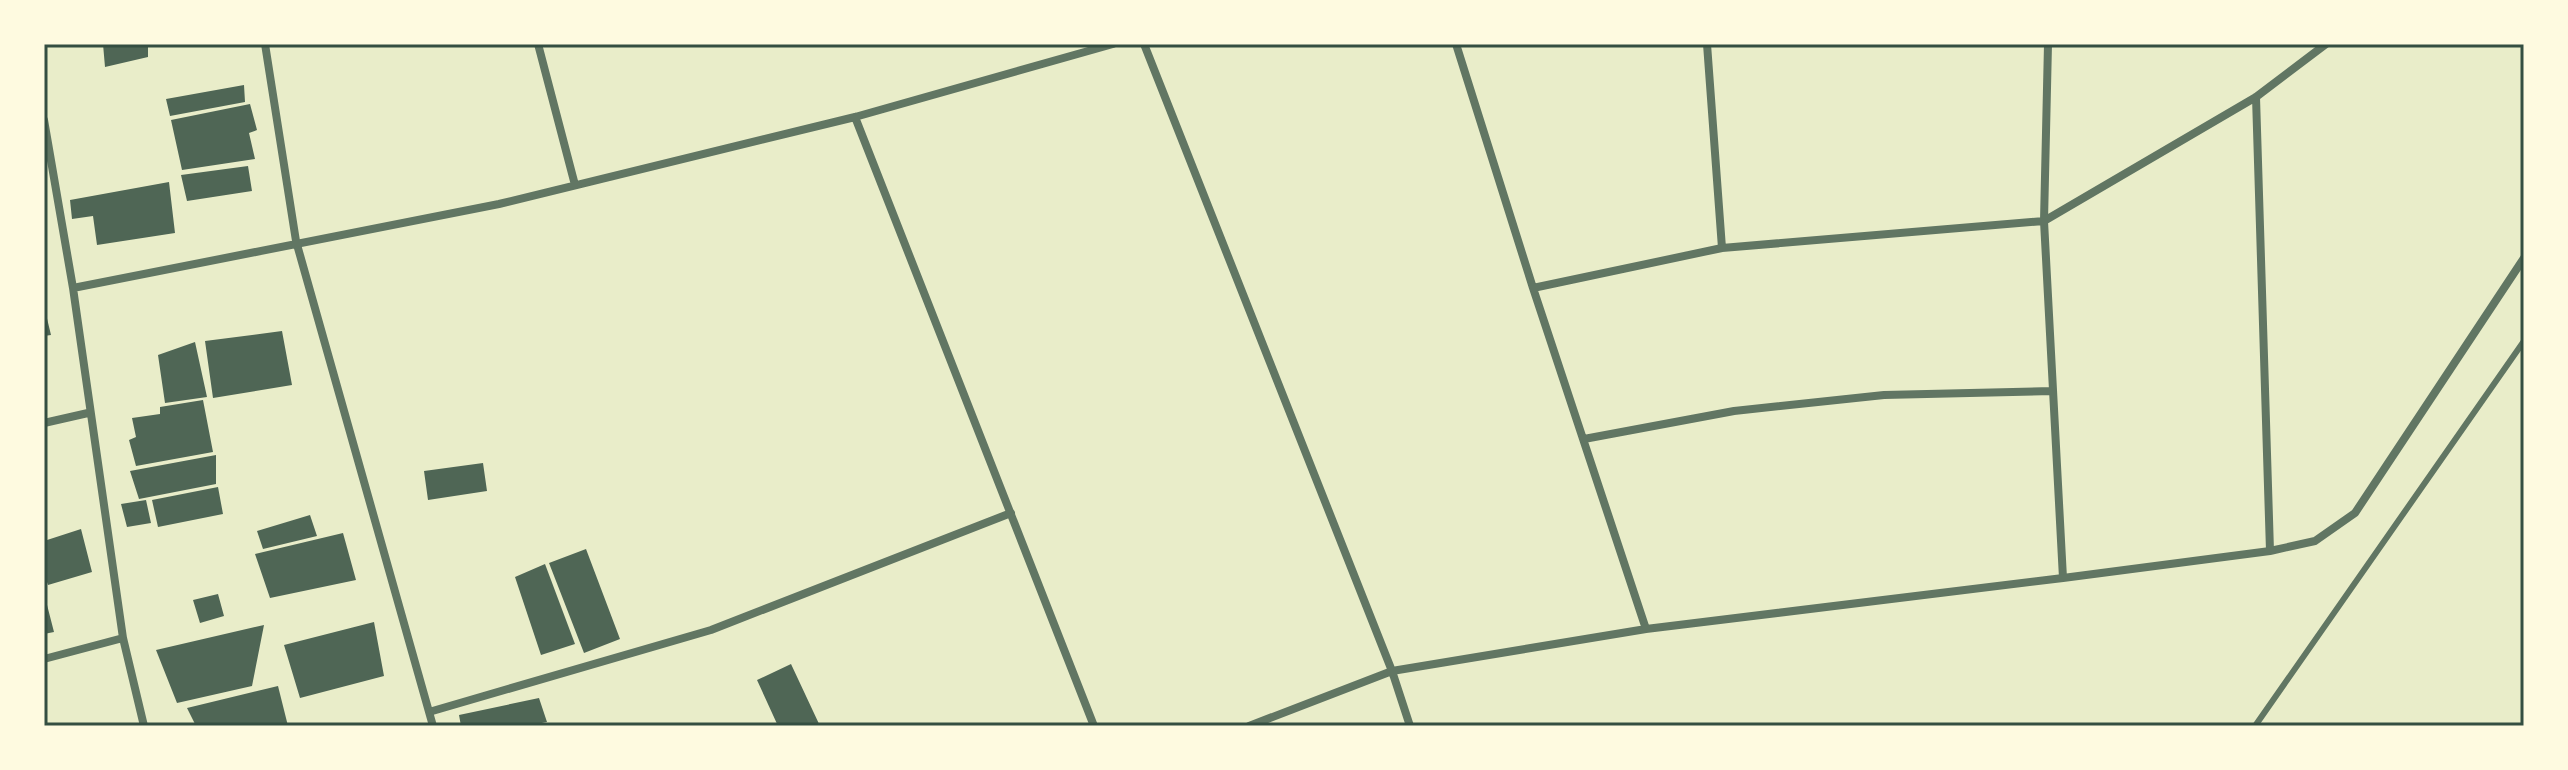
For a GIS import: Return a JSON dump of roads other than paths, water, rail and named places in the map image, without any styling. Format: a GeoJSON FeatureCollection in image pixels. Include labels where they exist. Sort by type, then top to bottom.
{"type":"FeatureCollection","features":[{"type":"Feature","properties":{"kind":"street"},"geometry":{"type":"LineString","coordinates":[[265,44],[296,241],[433,726]]}},
{"type":"Feature","properties":{"kind":"street"},"geometry":{"type":"LineString","coordinates":[[538,44],[575,185]]}},
{"type":"Feature","properties":{"kind":"street"},"geometry":{"type":"LineString","coordinates":[[73,288],[296,241],[499,204],[855,117],[1113,44]]}},
{"type":"Feature","properties":{"kind":"street"},"geometry":{"type":"LineString","coordinates":[[1144,44],[1392,671],[1410,726]]}},
{"type":"Feature","properties":{"kind":"street"},"geometry":{"type":"LineString","coordinates":[[1456,44],[1646,629]]}},
{"type":"Feature","properties":{"kind":"street"},"geometry":{"type":"LineString","coordinates":[[1707,44],[1722,248]]}},
{"type":"Feature","properties":{"kind":"street"},"geometry":{"type":"LineString","coordinates":[[2048,44],[2044,221],[2063,578]]}},
{"type":"Feature","properties":{"kind":"street"},"geometry":{"type":"LineString","coordinates":[[1533,288],[1722,248],[2044,221],[2256,97],[2326,44]]}},
{"type":"Feature","properties":{"kind":"street"},"geometry":{"type":"LineString","coordinates":[[2256,97],[2270,551]]}},
{"type":"Feature","properties":{"kind":"street"},"geometry":{"type":"LineString","coordinates":[[855,117],[1094,726]]}},
{"type":"Feature","properties":{"kind":"street"},"geometry":{"type":"LineString","coordinates":[[44,120],[73,288],[88,413],[123,638],[144,726]]}},
{"type":"Feature","properties":{"kind":"street"},"geometry":{"type":"LineString","coordinates":[[1249,726],[1392,671],[1646,629],[2270,551],[2315,541],[2355,513],[2524,258]]}},
{"type":"Feature","properties":{"kind":"street"},"geometry":{"type":"LineString","coordinates":[[1584,439],[1734,411],[1884,395],[2052,391]]}},
{"type":"Feature","properties":{"kind":"street"},"geometry":{"type":"LineString","coordinates":[[44,423],[88,413]]}},
{"type":"Feature","properties":{"kind":"street"},"geometry":{"type":"LineString","coordinates":[[429,712],[711,630],[1011,513]]}},
{"type":"Feature","properties":{"kind":"street"},"geometry":{"type":"LineString","coordinates":[[44,659],[123,638]]}},
{"type":"Feature","properties":{"kind":"lane"},"geometry":{"type":"LineString","coordinates":[[2255,726],[2524,341]]}}]}
